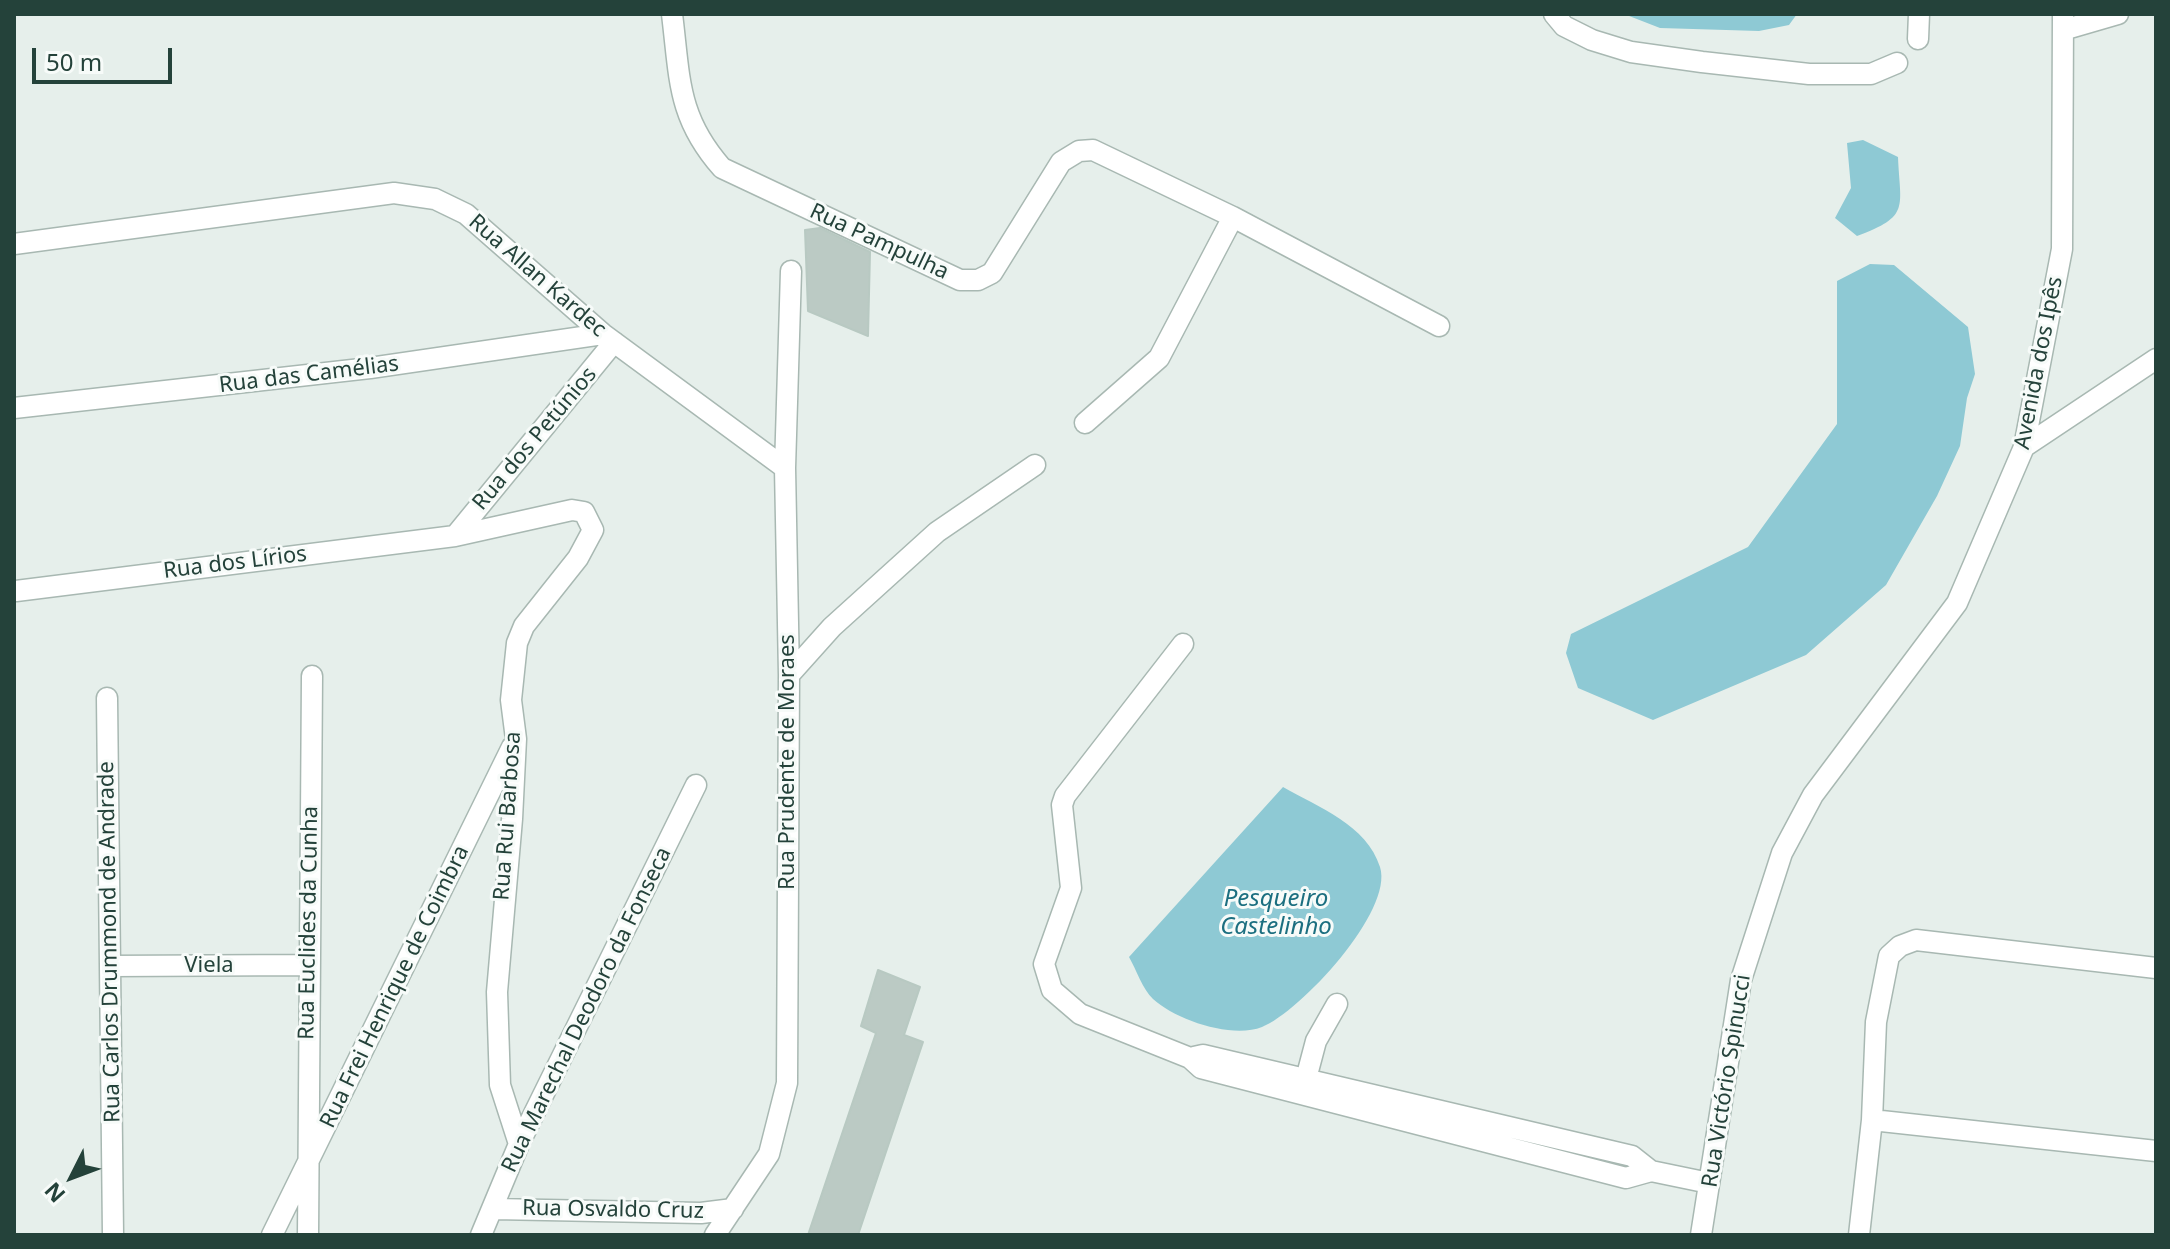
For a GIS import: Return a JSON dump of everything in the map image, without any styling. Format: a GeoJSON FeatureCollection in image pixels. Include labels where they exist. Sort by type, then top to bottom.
{"type":"FeatureCollection","features":[{"type":"Feature","properties":{"kind":"street","name":"Rua Pampulha"},"geometry":{"type":"LineString","coordinates":[[672,14],[684,110],[700,142],[722,168],[960,280],[978,280],[992,273],[1061,162],[1079,151],[1093,150],[1233,217],[1439,326]]}},
{"type":"Feature","properties":{"kind":"street"},"geometry":{"type":"LineString","coordinates":[[1554,14],[1564,26],[1592,40],[1631,52],[1673,58],[1809,74],[1871,74],[1897,63]]}},
{"type":"Feature","properties":{"kind":"street"},"geometry":{"type":"LineString","coordinates":[[1918,39],[1919,14]]}},
{"type":"Feature","properties":{"kind":"street"},"geometry":{"type":"LineString","coordinates":[[2063,22],[2118,14]]}},
{"type":"Feature","properties":{"kind":"street","name":"Avenida dos Ipês"},"geometry":{"type":"LineString","coordinates":[[1813,795],[1957,603],[2024,447],[2062,249],[2063,22]]}},
{"type":"Feature","properties":{"kind":"street","name":"Rua Allan Kardec"},"geometry":{"type":"LineString","coordinates":[[14,244],[394,193],[435,199],[466,214],[608,338],[785,468]]}},
{"type":"Feature","properties":{"kind":"street"},"geometry":{"type":"LineString","coordinates":[[1085,423],[1159,358],[1233,217]]}},
{"type":"Feature","properties":{"kind":"street","name":"Rua Prudente de Moraes"},"geometry":{"type":"LineString","coordinates":[[715,1235],[769,1154],[787,1083],[789,675],[785,468],[791,271]]}},
{"type":"Feature","properties":{"kind":"street","name":"Rua das Camélias"},"geometry":{"type":"LineString","coordinates":[[14,408],[608,338]]}},
{"type":"Feature","properties":{"kind":"street","name":"Rua dos Petúnios"},"geometry":{"type":"LineString","coordinates":[[455,536],[608,338]]}},
{"type":"Feature","properties":{"kind":"street"},"geometry":{"type":"LineString","coordinates":[[2024,447],[2156,359]]}},
{"type":"Feature","properties":{"kind":"street"},"geometry":{"type":"LineString","coordinates":[[789,675],[832,627],[937,532],[1035,465]]}},
{"type":"Feature","properties":{"kind":"street","name":"Rua Rui Barbosa"},"geometry":{"type":"LineString","coordinates":[[455,536],[572,510],[584,512],[593,530],[578,558],[524,626],[517,643],[511,700],[516,739],[497,992],[500,1085],[519,1144]]}},
{"type":"Feature","properties":{"kind":"street","name":"Rua dos Lírios"},"geometry":{"type":"LineString","coordinates":[[16,591],[455,536]]}},
{"type":"Feature","properties":{"kind":"street"},"geometry":{"type":"LineString","coordinates":[[1183,644],[1065,796],[1062,805],[1071,888],[1044,964],[1052,990],[1080,1014],[1190,1058],[1201,1068],[1304,1086],[1423,1117],[1524,1153],[1626,1178],[1651,1171]]}},
{"type":"Feature","properties":{"kind":"street","name":"Rua Euclides da Cunha"},"geometry":{"type":"LineString","coordinates":[[308,1235],[306,1171],[312,676]]}},
{"type":"Feature","properties":{"kind":"street","name":"Rua Carlos Drummond de Andrade"},"geometry":{"type":"LineString","coordinates":[[107,698],[113,1235]]}},
{"type":"Feature","properties":{"kind":"street","name":"Rua Frei Henrique de Coimbra"},"geometry":{"type":"LineString","coordinates":[[272,1235],[516,739]]}},
{"type":"Feature","properties":{"kind":"street","name":"Rua Marechal Deodoro da Fonseca"},"geometry":{"type":"LineString","coordinates":[[481,1235],[519,1144],[696,785]]}},
{"type":"Feature","properties":{"kind":"street","name":"Rua Victório Spinucci"},"geometry":{"type":"LineString","coordinates":[[1701,1235],[1741,980],[1782,853],[1813,795]]}},
{"type":"Feature","properties":{"kind":"street"},"geometry":{"type":"LineString","coordinates":[[1859,1235],[1872,1120],[1876,1022],[1889,956],[1900,946],[1916,940],[2152,963]]}},
{"type":"Feature","properties":{"kind":"street","name":"Viela"},"geometry":{"type":"LineString","coordinates":[[110,966],[308,965]]}},
{"type":"Feature","properties":{"kind":"street"},"geometry":{"type":"LineString","coordinates":[[1304,1086],[1316,1041],[1337,1004]]}},
{"type":"Feature","properties":{"kind":"street"},"geometry":{"type":"LineString","coordinates":[[1423,1117],[1531,1132],[1632,1156],[1651,1171],[1709,1183]]}},
{"type":"Feature","properties":{"kind":"street"},"geometry":{"type":"LineString","coordinates":[[1872,1120],[2156,1151]]}},
{"type":"Feature","properties":{"kind":"street"},"geometry":{"type":"LineString","coordinates":[[1524,1153],[1531,1132]]}},
{"type":"Feature","properties":{"kind":"street","name":"Rua Osvaldo Cruz"},"geometry":{"type":"LineString","coordinates":[[494,1209],[701,1213],[733,1209]]}},
{"type":"Feature","properties":{"kind":"water"},"geometry":{"type":"Polygon","coordinates":[[[1624,14],[1797,14],[1789,25],[1759,31],[1660,28],[1624,14]]]}},
{"type":"Feature","properties":{"kind":"water"},"geometry":{"type":"Polygon","coordinates":[[[1863,140],[1898,157],[1900,199],[1894,216],[1857,236],[1835,218],[1851,188],[1847,143],[1863,140]]]}},
{"type":"Feature","properties":{"kind":"water"},"geometry":{"type":"Polygon","coordinates":[[[1870,264],[1894,265],[1968,327],[1975,374],[1967,398],[1960,446],[1937,496],[1886,585],[1806,655],[1653,720],[1578,688],[1566,653],[1571,634],[1748,547],[1837,424],[1837,281],[1870,264]]]}},
{"type":"Feature","properties":{"kind":"water","name":"Pesqueiro Castelinho"},"geometry":{"type":"Polygon","coordinates":[[[1283,787],[1340,819],[1374,852],[1380,867],[1381,886],[1373,908],[1340,958],[1279,1018],[1262,1027],[1236,1031],[1205,1025],[1176,1014],[1149,995],[1129,957],[1283,787]]]}},
{"type":"Feature","properties":{"kind":"building"},"geometry":{"type":"Polygon","coordinates":[[[820,228],[870,252],[868,336],[808,311],[805,230],[820,228]]]}},
{"type":"Feature","properties":{"kind":"building"},"geometry":{"type":"Polygon","coordinates":[[[878,970],[920,987],[904,1035],[923,1042],[858,1235],[808,1235],[876,1033],[861,1026],[878,970]]]}}]}
